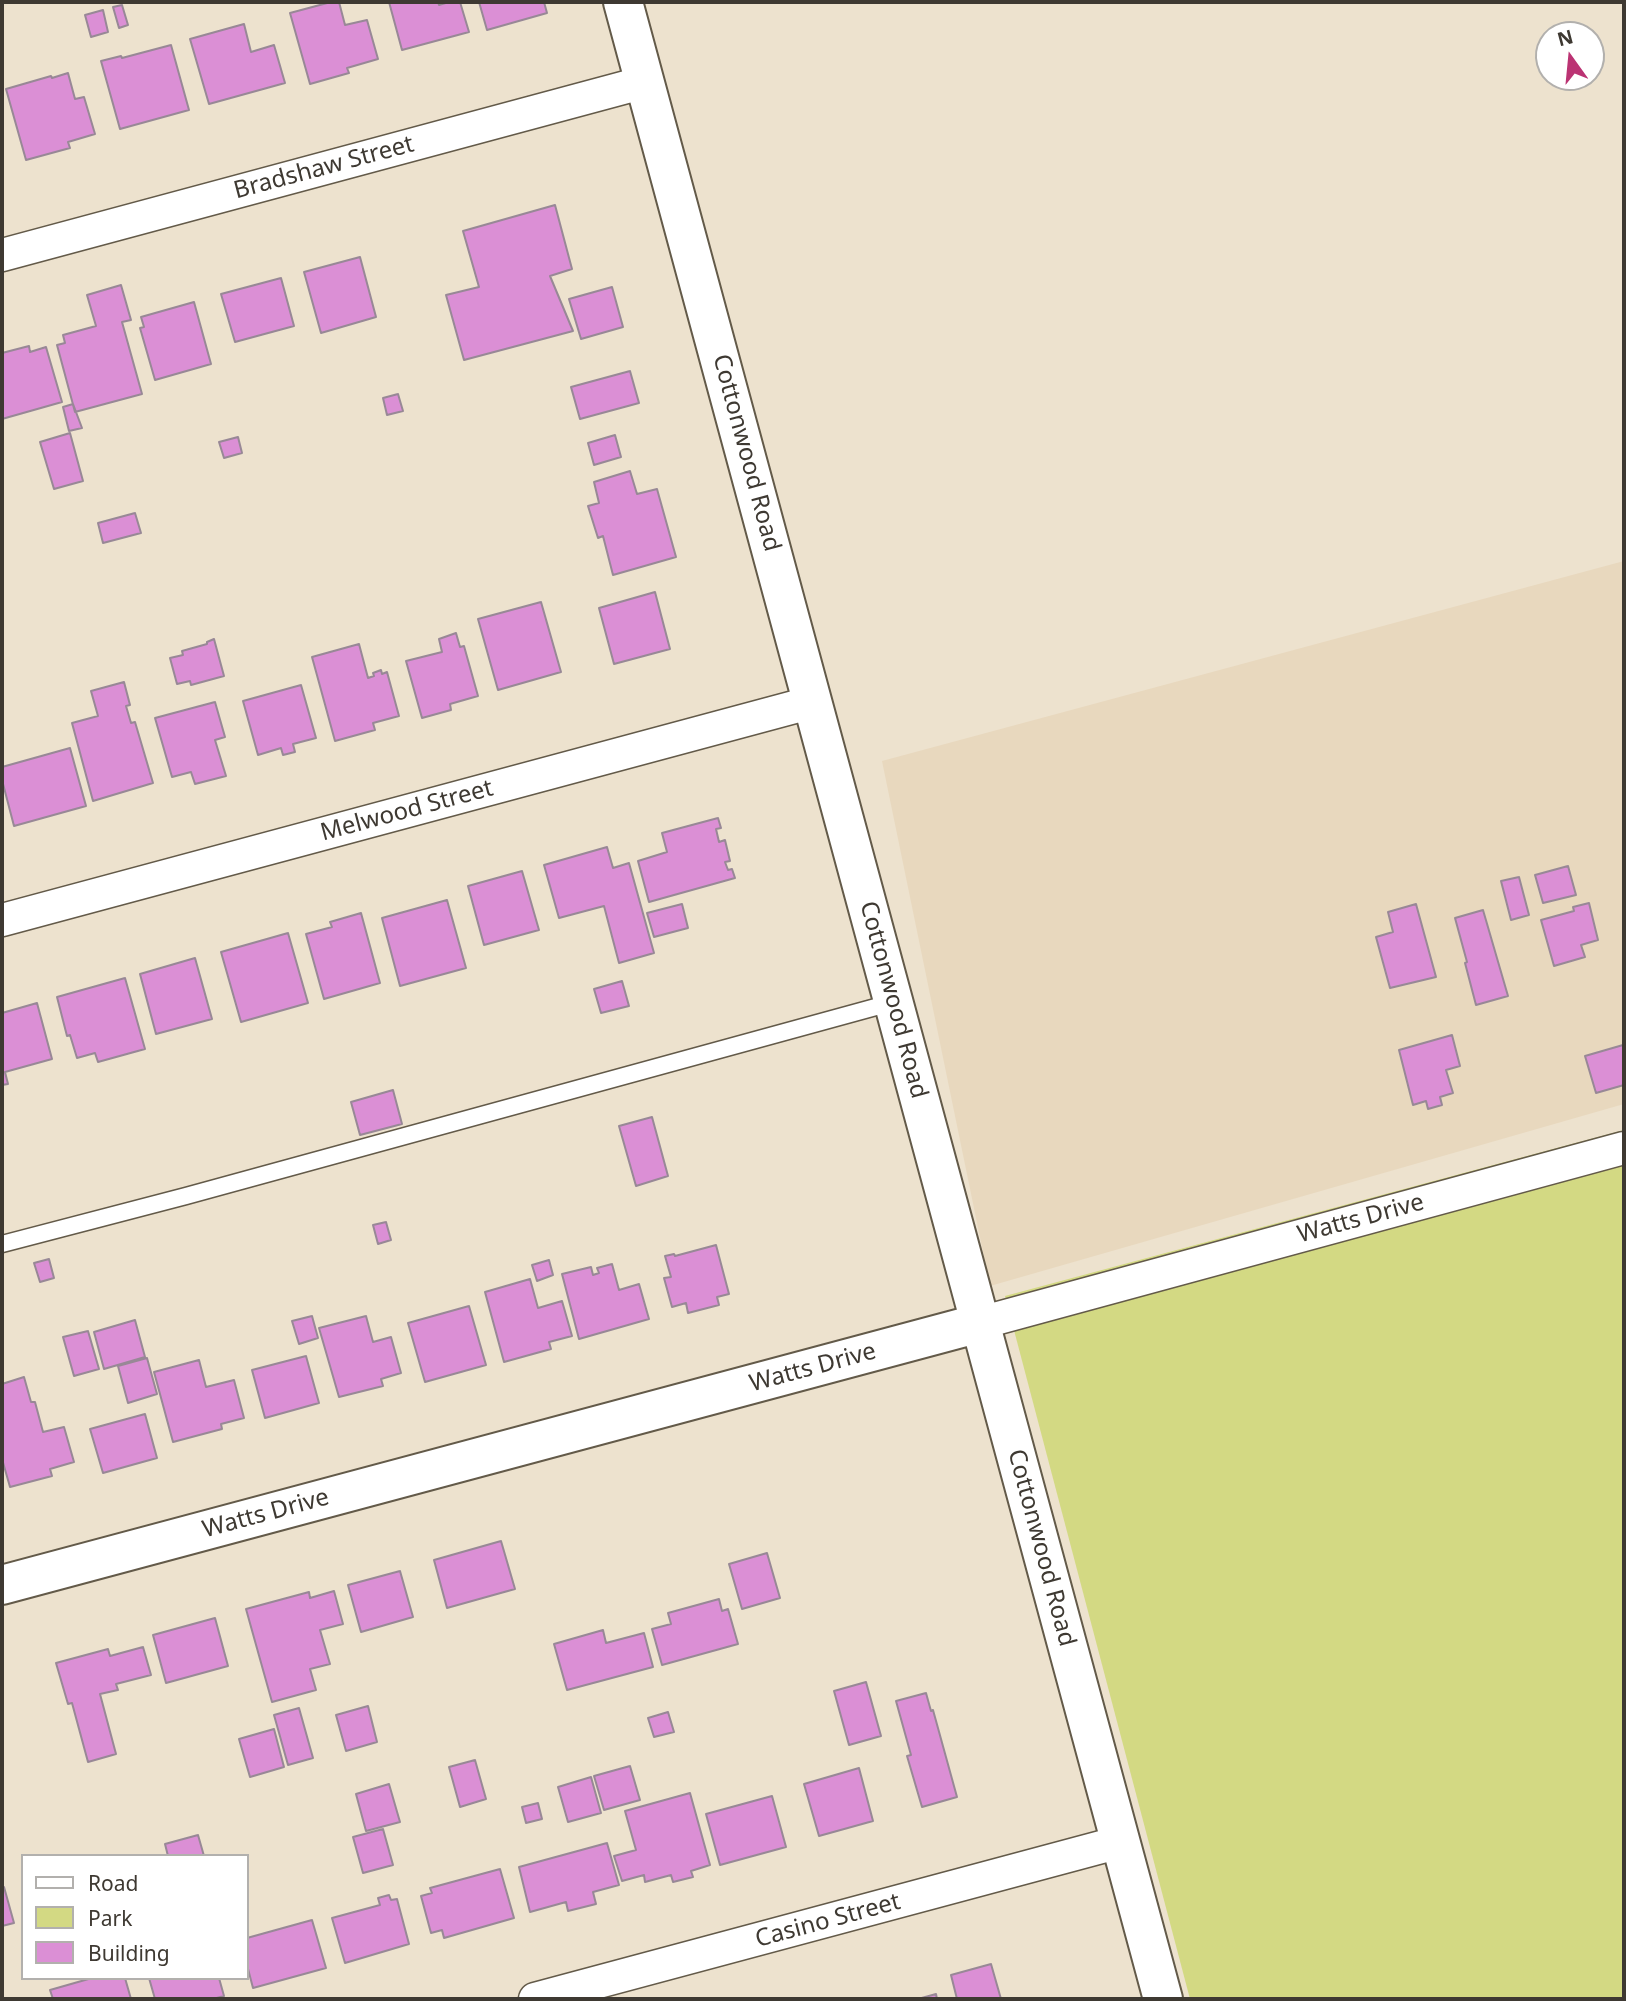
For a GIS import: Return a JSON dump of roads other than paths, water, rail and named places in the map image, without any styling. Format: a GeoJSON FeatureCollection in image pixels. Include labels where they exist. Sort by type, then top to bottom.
{"type":"FeatureCollection","features":[{"type":"Feature","properties":{"kind":"street","name":"Cottonwood Road"},"geometry":{"type":"LineString","coordinates":[[623,2],[1163,1999]]}},
{"type":"Feature","properties":{"kind":"street","name":"Bradshaw Street"},"geometry":{"type":"LineString","coordinates":[[2,255],[645,82]]}},
{"type":"Feature","properties":{"kind":"street","name":"Melwood Street"},"geometry":{"type":"LineString","coordinates":[[2,920],[813,702]]}},
{"type":"Feature","properties":{"kind":"street","name":"Watts Drive"},"geometry":{"type":"LineString","coordinates":[[2,1585],[1624,1148]]}},
{"type":"Feature","properties":{"kind":"street","name":"Casino Street"},"geometry":{"type":"LineString","coordinates":[[535,1999],[1120,1842]]}},
{"type":"Feature","properties":{"kind":"lane"},"geometry":{"type":"LineString","coordinates":[[2,1244],[894,1002]]}}]}
